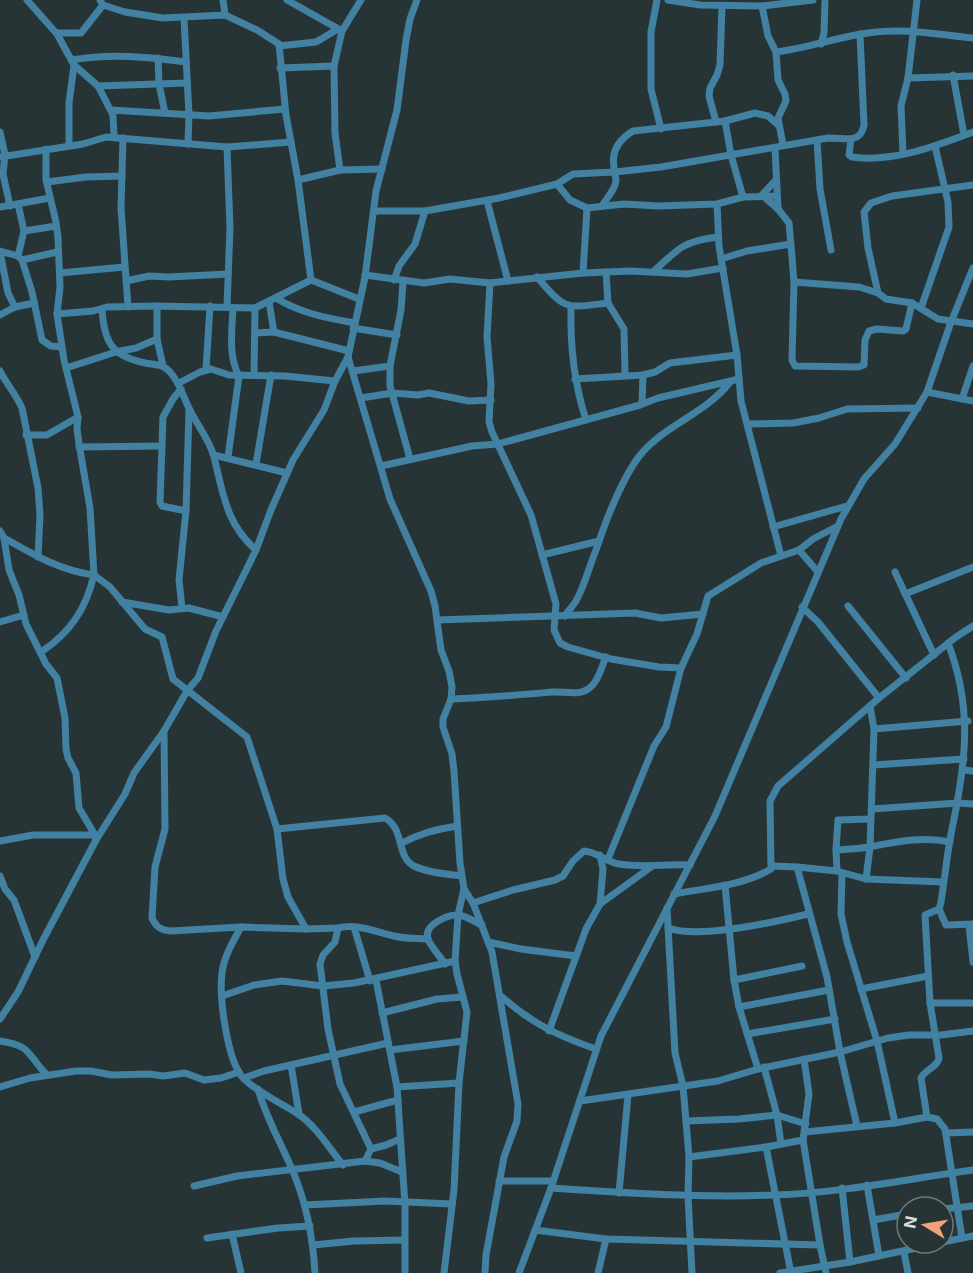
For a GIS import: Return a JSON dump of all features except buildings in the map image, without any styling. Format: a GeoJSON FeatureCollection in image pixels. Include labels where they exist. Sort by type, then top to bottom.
{"type":"FeatureCollection","features":[{"type":"Feature","properties":{"kind":"street"},"geometry":{"type":"LineString","coordinates":[[27,0],[57,33],[73,62],[98,86],[111,110],[114,136]]}},
{"type":"Feature","properties":{"kind":"street"},"geometry":{"type":"LineString","coordinates":[[223,0],[225,15]]}},
{"type":"Feature","properties":{"kind":"street"},"geometry":{"type":"LineString","coordinates":[[288,0],[340,30]]}},
{"type":"Feature","properties":{"kind":"street"},"geometry":{"type":"LineString","coordinates":[[340,170],[335,133],[333,66],[340,30],[361,0]]}},
{"type":"Feature","properties":{"kind":"street"},"geometry":{"type":"LineString","coordinates":[[0,1019],[18,992],[95,838],[125,794],[134,773],[164,731],[187,690],[198,678],[223,617],[256,550],[287,473],[306,437],[324,410],[348,354],[365,275],[376,191],[397,110],[410,19],[417,0]]}},
{"type":"Feature","properties":{"kind":"street"},"geometry":{"type":"LineString","coordinates":[[657,0],[651,32],[651,90],[661,129]]}},
{"type":"Feature","properties":{"kind":"street"},"geometry":{"type":"LineString","coordinates":[[668,0],[722,6],[762,6],[784,1],[813,0]]}},
{"type":"Feature","properties":{"kind":"street"},"geometry":{"type":"LineString","coordinates":[[821,44],[824,33],[825,0]]}},
{"type":"Feature","properties":{"kind":"street"},"geometry":{"type":"LineString","coordinates":[[903,153],[901,106],[908,78],[917,0]]}},
{"type":"Feature","properties":{"kind":"street"},"geometry":{"type":"LineString","coordinates":[[57,33],[81,33],[102,2],[125,12],[163,18],[225,15],[272,39],[279,46],[285,109],[298,180],[311,280]]}},
{"type":"Feature","properties":{"kind":"street"},"geometry":{"type":"LineString","coordinates":[[716,122],[709,96],[720,65],[722,6]]}},
{"type":"Feature","properties":{"kind":"street"},"geometry":{"type":"LineString","coordinates":[[762,6],[768,36],[776,52],[778,80],[785,94],[786,101],[780,112],[778,125],[783,144]]}},
{"type":"Feature","properties":{"kind":"street"},"geometry":{"type":"LineString","coordinates":[[184,18],[187,83],[185,115],[188,124],[188,144]]}},
{"type":"Feature","properties":{"kind":"street"},"geometry":{"type":"LineString","coordinates":[[279,46],[316,42],[340,30]]}},
{"type":"Feature","properties":{"kind":"street"},"geometry":{"type":"LineString","coordinates":[[776,52],[860,34],[894,31],[973,38]]}},
{"type":"Feature","properties":{"kind":"street"},"geometry":{"type":"LineString","coordinates":[[374,211],[425,211],[487,201],[557,184],[573,174],[661,167],[775,148],[783,144],[858,137],[864,125],[860,34]]}},
{"type":"Feature","properties":{"kind":"street"},"geometry":{"type":"LineString","coordinates":[[73,62],[102,57],[158,58],[186,62]]}},
{"type":"Feature","properties":{"kind":"street"},"geometry":{"type":"LineString","coordinates":[[158,58],[159,84],[165,113]]}},
{"type":"Feature","properties":{"kind":"street"},"geometry":{"type":"LineString","coordinates":[[69,146],[69,103],[73,62]]}},
{"type":"Feature","properties":{"kind":"street"},"geometry":{"type":"LineString","coordinates":[[280,68],[333,66]]}},
{"type":"Feature","properties":{"kind":"street"},"geometry":{"type":"LineString","coordinates":[[953,75],[964,135]]}},
{"type":"Feature","properties":{"kind":"street"},"geometry":{"type":"LineString","coordinates":[[908,78],[973,76]]}},
{"type":"Feature","properties":{"kind":"street"},"geometry":{"type":"LineString","coordinates":[[98,86],[187,83]]}},
{"type":"Feature","properties":{"kind":"street"},"geometry":{"type":"LineString","coordinates":[[111,110],[209,116],[285,109]]}},
{"type":"Feature","properties":{"kind":"street"},"geometry":{"type":"LineString","coordinates":[[602,206],[614,188],[613,157],[617,146],[625,136],[633,131],[725,121],[761,113],[778,125]]}},
{"type":"Feature","properties":{"kind":"street"},"geometry":{"type":"LineString","coordinates":[[725,121],[731,155],[743,197]]}},
{"type":"Feature","properties":{"kind":"street"},"geometry":{"type":"LineString","coordinates":[[0,132],[3,156],[2,174],[9,206]]}},
{"type":"Feature","properties":{"kind":"street"},"geometry":{"type":"LineString","coordinates":[[850,139],[849,155],[852,157],[885,158],[934,146],[973,132]]}},
{"type":"Feature","properties":{"kind":"street"},"geometry":{"type":"LineString","coordinates":[[3,156],[69,146],[114,136],[227,147],[291,142]]}},
{"type":"Feature","properties":{"kind":"street"},"geometry":{"type":"LineString","coordinates":[[123,138],[121,208],[128,307]]}},
{"type":"Feature","properties":{"kind":"street"},"geometry":{"type":"LineString","coordinates":[[817,140],[820,189],[831,250]]}},
{"type":"Feature","properties":{"kind":"street"},"geometry":{"type":"LineString","coordinates":[[921,308],[949,226],[948,202],[934,146]]}},
{"type":"Feature","properties":{"kind":"street"},"geometry":{"type":"LineString","coordinates":[[227,147],[230,206],[228,274],[232,355],[239,376],[228,457]]}},
{"type":"Feature","properties":{"kind":"street"},"geometry":{"type":"LineString","coordinates":[[775,148],[778,209]]}},
{"type":"Feature","properties":{"kind":"street"},"geometry":{"type":"LineString","coordinates":[[41,652],[73,624],[89,597],[94,575],[90,508],[79,447],[78,417],[66,368],[57,314],[60,273],[56,226],[45,165],[46,149]]}},
{"type":"Feature","properties":{"kind":"street"},"geometry":{"type":"LineString","coordinates":[[298,180],[340,170],[382,169]]}},
{"type":"Feature","properties":{"kind":"street"},"geometry":{"type":"LineString","coordinates":[[47,182],[86,177],[122,177]]}},
{"type":"Feature","properties":{"kind":"street"},"geometry":{"type":"LineString","coordinates":[[762,195],[776,180]]}},
{"type":"Feature","properties":{"kind":"street"},"geometry":{"type":"LineString","coordinates":[[557,184],[570,200],[586,208],[717,204],[743,197],[777,196]]}},
{"type":"Feature","properties":{"kind":"street"},"geometry":{"type":"LineString","coordinates":[[878,293],[868,248],[864,212],[871,203],[892,196],[973,185]]}},
{"type":"Feature","properties":{"kind":"street"},"geometry":{"type":"LineString","coordinates":[[762,195],[789,223],[794,282],[792,360],[795,366],[858,368],[864,365],[865,340],[869,331],[877,329],[903,331],[906,329],[912,303]]}},
{"type":"Feature","properties":{"kind":"street"},"geometry":{"type":"LineString","coordinates":[[0,207],[50,198]]}},
{"type":"Feature","properties":{"kind":"street"},"geometry":{"type":"LineString","coordinates":[[487,201],[508,281]]}},
{"type":"Feature","properties":{"kind":"street"},"geometry":{"type":"LineString","coordinates":[[18,204],[24,231],[20,258],[34,303],[42,340],[51,346],[62,347]]}},
{"type":"Feature","properties":{"kind":"street"},"geometry":{"type":"LineString","coordinates":[[717,204],[718,237],[737,356],[741,401],[781,556]]}},
{"type":"Feature","properties":{"kind":"street"},"geometry":{"type":"LineString","coordinates":[[583,273],[586,208]]}},
{"type":"Feature","properties":{"kind":"street"},"geometry":{"type":"LineString","coordinates":[[394,280],[399,266],[415,244],[425,211]]}},
{"type":"Feature","properties":{"kind":"street"},"geometry":{"type":"LineString","coordinates":[[24,231],[56,226]]}},
{"type":"Feature","properties":{"kind":"street"},"geometry":{"type":"LineString","coordinates":[[653,272],[684,244],[694,240],[718,237]]}},
{"type":"Feature","properties":{"kind":"street"},"geometry":{"type":"LineString","coordinates":[[721,259],[747,251],[791,244]]}},
{"type":"Feature","properties":{"kind":"street"},"geometry":{"type":"LineString","coordinates":[[0,251],[20,258],[57,252]]}},
{"type":"Feature","properties":{"kind":"street"},"geometry":{"type":"LineString","coordinates":[[0,251],[8,293],[15,307]]}},
{"type":"Feature","properties":{"kind":"street"},"geometry":{"type":"LineString","coordinates":[[60,273],[124,267]]}},
{"type":"Feature","properties":{"kind":"street"},"geometry":{"type":"LineString","coordinates":[[365,275],[402,282],[424,283],[450,279],[490,283],[583,273],[687,274],[723,268]]}},
{"type":"Feature","properties":{"kind":"street"},"geometry":{"type":"LineString","coordinates":[[519,1273],[552,1184],[596,1049],[612,1013],[715,816],[802,607],[847,506],[864,479],[895,444],[927,392],[951,322],[973,268]]}},
{"type":"Feature","properties":{"kind":"street"},"geometry":{"type":"LineString","coordinates":[[606,272],[608,303],[624,329],[625,375]]}},
{"type":"Feature","properties":{"kind":"street"},"geometry":{"type":"LineString","coordinates":[[126,281],[154,276],[169,278],[228,274]]}},
{"type":"Feature","properties":{"kind":"street"},"geometry":{"type":"LineString","coordinates":[[537,277],[556,299],[571,307],[608,303]]}},
{"type":"Feature","properties":{"kind":"street"},"geometry":{"type":"LineString","coordinates":[[57,314],[157,306],[255,308],[311,280],[359,299]]}},
{"type":"Feature","properties":{"kind":"street"},"geometry":{"type":"LineString","coordinates":[[402,282],[397,335],[390,366],[390,386],[410,459]]}},
{"type":"Feature","properties":{"kind":"street"},"geometry":{"type":"LineString","coordinates":[[794,282],[859,287],[878,293],[886,299],[912,303],[938,319],[973,324]]}},
{"type":"Feature","properties":{"kind":"street"},"geometry":{"type":"LineString","coordinates":[[490,283],[487,337],[491,400],[489,422],[531,515],[556,604],[554,630],[560,643],[606,657],[659,667],[681,668]]}},
{"type":"Feature","properties":{"kind":"street"},"geometry":{"type":"LineString","coordinates":[[272,300],[311,314],[397,335]]}},
{"type":"Feature","properties":{"kind":"street"},"geometry":{"type":"LineString","coordinates":[[272,300],[274,332]]}},
{"type":"Feature","properties":{"kind":"street"},"geometry":{"type":"LineString","coordinates":[[0,315],[15,307],[34,303]]}},
{"type":"Feature","properties":{"kind":"street"},"geometry":{"type":"LineString","coordinates":[[157,306],[157,339],[163,366],[181,386],[189,409],[214,455],[217,477],[236,529],[256,550]]}},
{"type":"Feature","properties":{"kind":"street"},"geometry":{"type":"LineString","coordinates":[[206,369],[210,306]]}},
{"type":"Feature","properties":{"kind":"street"},"geometry":{"type":"LineString","coordinates":[[571,307],[570,330],[575,379],[586,420]]}},
{"type":"Feature","properties":{"kind":"street"},"geometry":{"type":"LineString","coordinates":[[254,375],[255,308]]}},
{"type":"Feature","properties":{"kind":"street"},"geometry":{"type":"LineString","coordinates":[[102,309],[105,332],[116,352],[141,362],[163,366]]}},
{"type":"Feature","properties":{"kind":"street"},"geometry":{"type":"LineString","coordinates":[[255,333],[274,332],[348,354]]}},
{"type":"Feature","properties":{"kind":"street"},"geometry":{"type":"LineString","coordinates":[[66,368],[136,348],[157,339]]}},
{"type":"Feature","properties":{"kind":"street"},"geometry":{"type":"LineString","coordinates":[[348,354],[393,507],[430,591],[441,650],[451,679],[451,699],[443,719],[443,727],[452,754],[464,889],[488,942],[501,996],[518,1104],[517,1121],[504,1157],[486,1255],[485,1273]]}},
{"type":"Feature","properties":{"kind":"street"},"geometry":{"type":"LineString","coordinates":[[575,379],[643,375],[655,372],[670,363],[737,356]]}},
{"type":"Feature","properties":{"kind":"street"},"geometry":{"type":"LineString","coordinates":[[353,371],[390,366]]}},
{"type":"Feature","properties":{"kind":"street"},"geometry":{"type":"LineString","coordinates":[[962,399],[973,366]]}},
{"type":"Feature","properties":{"kind":"street"},"geometry":{"type":"LineString","coordinates":[[186,511],[161,504],[164,417],[181,386],[206,369],[239,376],[311,377],[335,381]]}},
{"type":"Feature","properties":{"kind":"street"},"geometry":{"type":"LineString","coordinates":[[0,371],[9,389],[18,400],[38,488],[40,515],[38,557]]}},
{"type":"Feature","properties":{"kind":"street"},"geometry":{"type":"LineString","coordinates":[[256,464],[271,375]]}},
{"type":"Feature","properties":{"kind":"street"},"geometry":{"type":"LineString","coordinates":[[642,404],[643,375]]}},
{"type":"Feature","properties":{"kind":"street"},"geometry":{"type":"LineString","coordinates":[[381,466],[472,446],[498,444],[658,398],[739,379]]}},
{"type":"Feature","properties":{"kind":"street"},"geometry":{"type":"LineString","coordinates":[[565,616],[586,580],[599,541],[637,460],[662,434],[715,399],[730,381]]}},
{"type":"Feature","properties":{"kind":"street"},"geometry":{"type":"LineString","coordinates":[[927,392],[973,401]]}},
{"type":"Feature","properties":{"kind":"street"},"geometry":{"type":"LineString","coordinates":[[361,398],[392,393],[418,395],[429,393],[469,401],[491,400]]}},
{"type":"Feature","properties":{"kind":"street"},"geometry":{"type":"LineString","coordinates":[[748,424],[793,423],[847,409],[918,408]]}},
{"type":"Feature","properties":{"kind":"street"},"geometry":{"type":"LineString","coordinates":[[182,608],[179,580],[186,511],[189,409]]}},
{"type":"Feature","properties":{"kind":"street"},"geometry":{"type":"LineString","coordinates":[[26,435],[47,435],[78,417]]}},
{"type":"Feature","properties":{"kind":"street"},"geometry":{"type":"LineString","coordinates":[[79,447],[162,446]]}},
{"type":"Feature","properties":{"kind":"street"},"geometry":{"type":"LineString","coordinates":[[214,455],[287,473]]}},
{"type":"Feature","properties":{"kind":"street"},"geometry":{"type":"LineString","coordinates":[[773,527],[847,506]]}},
{"type":"Feature","properties":{"kind":"street"},"geometry":{"type":"LineString","coordinates":[[608,859],[619,827],[654,746],[666,727],[681,668],[697,634],[708,596],[714,590],[761,564],[799,550],[813,538],[838,526]]}},
{"type":"Feature","properties":{"kind":"street"},"geometry":{"type":"LineString","coordinates":[[2,534],[38,557],[67,571],[94,575],[110,587],[145,629],[162,638],[173,679],[247,737],[277,829],[283,879],[288,897],[306,929]]}},
{"type":"Feature","properties":{"kind":"street"},"geometry":{"type":"LineString","coordinates":[[2,534],[9,570],[31,636],[46,664],[57,678],[65,718],[66,748],[68,758],[76,773],[79,808],[95,838]]}},
{"type":"Feature","properties":{"kind":"street"},"geometry":{"type":"LineString","coordinates":[[542,555],[599,541]]}},
{"type":"Feature","properties":{"kind":"street"},"geometry":{"type":"LineString","coordinates":[[799,550],[818,572]]}},
{"type":"Feature","properties":{"kind":"street"},"geometry":{"type":"LineString","coordinates":[[905,594],[973,567]]}},
{"type":"Feature","properties":{"kind":"street"},"geometry":{"type":"LineString","coordinates":[[895,572],[934,655]]}},
{"type":"Feature","properties":{"kind":"street"},"geometry":{"type":"LineString","coordinates":[[122,602],[161,609],[197,609],[223,617]]}},
{"type":"Feature","properties":{"kind":"street"},"geometry":{"type":"LineString","coordinates":[[848,606],[906,678]]}},
{"type":"Feature","properties":{"kind":"street"},"geometry":{"type":"LineString","coordinates":[[802,607],[818,622],[879,698]]}},
{"type":"Feature","properties":{"kind":"street"},"geometry":{"type":"LineString","coordinates":[[437,620],[635,613],[661,618],[703,614]]}},
{"type":"Feature","properties":{"kind":"street"},"geometry":{"type":"LineString","coordinates":[[0,622],[24,615]]}},
{"type":"Feature","properties":{"kind":"street"},"geometry":{"type":"LineString","coordinates":[[674,894],[752,879],[771,869],[770,801],[778,786],[879,698],[973,626]]}},
{"type":"Feature","properties":{"kind":"street"},"geometry":{"type":"LineString","coordinates":[[948,644],[963,685],[970,740],[964,759],[939,909],[946,925],[971,924],[973,962]]}},
{"type":"Feature","properties":{"kind":"street"},"geometry":{"type":"LineString","coordinates":[[451,699],[503,698],[554,692],[582,693],[596,682],[606,657]]}},
{"type":"Feature","properties":{"kind":"street"},"geometry":{"type":"LineString","coordinates":[[866,879],[870,847],[874,729],[870,706]]}},
{"type":"Feature","properties":{"kind":"street"},"geometry":{"type":"LineString","coordinates":[[874,729],[968,721]]}},
{"type":"Feature","properties":{"kind":"street"},"geometry":{"type":"LineString","coordinates":[[164,731],[165,829],[155,867],[152,918],[159,928],[170,931],[241,927],[306,929],[354,927],[401,937],[428,939]]}},
{"type":"Feature","properties":{"kind":"street"},"geometry":{"type":"LineString","coordinates":[[873,765],[964,759]]}},
{"type":"Feature","properties":{"kind":"street"},"geometry":{"type":"LineString","coordinates":[[963,770],[973,771]]}},
{"type":"Feature","properties":{"kind":"street"},"geometry":{"type":"LineString","coordinates":[[872,809],[973,804]]}},
{"type":"Feature","properties":{"kind":"street"},"geometry":{"type":"LineString","coordinates":[[277,829],[385,818],[394,827],[402,843],[402,851],[406,860],[414,866],[462,876]]}},
{"type":"Feature","properties":{"kind":"street"},"geometry":{"type":"LineString","coordinates":[[871,819],[837,820],[836,850],[840,872],[841,914],[877,1041],[895,1123]]}},
{"type":"Feature","properties":{"kind":"street"},"geometry":{"type":"LineString","coordinates":[[402,843],[418,834],[457,826]]}},
{"type":"Feature","properties":{"kind":"street"},"geometry":{"type":"LineString","coordinates":[[0,841],[41,835],[95,838]]}},
{"type":"Feature","properties":{"kind":"street"},"geometry":{"type":"LineString","coordinates":[[836,850],[909,840],[950,842]]}},
{"type":"Feature","properties":{"kind":"street"},"geometry":{"type":"LineString","coordinates":[[472,903],[555,880],[563,876],[573,861],[584,851],[600,855],[617,864],[651,867],[669,864],[690,865]]}},
{"type":"Feature","properties":{"kind":"street"},"geometry":{"type":"LineString","coordinates":[[549,1031],[586,929],[600,904],[603,869],[600,855]]}},
{"type":"Feature","properties":{"kind":"street"},"geometry":{"type":"LineString","coordinates":[[603,869],[617,864]]}},
{"type":"Feature","properties":{"kind":"street"},"geometry":{"type":"LineString","coordinates":[[772,866],[840,872],[866,879],[943,882]]}},
{"type":"Feature","properties":{"kind":"street"},"geometry":{"type":"LineString","coordinates":[[600,904],[651,867]]}},
{"type":"Feature","properties":{"kind":"street"},"geometry":{"type":"LineString","coordinates":[[797,867],[829,990],[857,1126]]}},
{"type":"Feature","properties":{"kind":"street"},"geometry":{"type":"LineString","coordinates":[[0,876],[5,889],[14,900],[35,957]]}},
{"type":"Feature","properties":{"kind":"street"},"geometry":{"type":"LineString","coordinates":[[725,885],[728,928],[739,1007],[777,1115],[781,1144]]}},
{"type":"Feature","properties":{"kind":"street"},"geometry":{"type":"LineString","coordinates":[[444,1273],[452,1204],[459,1083],[467,1011],[455,961],[458,915],[464,889]]}},
{"type":"Feature","properties":{"kind":"street"},"geometry":{"type":"LineString","coordinates":[[667,908],[675,1053],[683,1086],[689,1157],[688,1196],[692,1273]]}},
{"type":"Feature","properties":{"kind":"street"},"geometry":{"type":"LineString","coordinates":[[927,1117],[921,1078],[924,1072],[938,1062],[930,1003],[925,915],[939,909]]}},
{"type":"Feature","properties":{"kind":"street"},"geometry":{"type":"LineString","coordinates":[[668,928],[690,932],[769,924],[808,914]]}},
{"type":"Feature","properties":{"kind":"street"},"geometry":{"type":"LineString","coordinates":[[445,964],[428,939],[428,933],[442,918],[458,915],[482,925]]}},
{"type":"Feature","properties":{"kind":"street"},"geometry":{"type":"LineString","coordinates":[[241,927],[226,957],[222,975],[222,996],[236,1068],[272,1100],[299,1114],[314,1128],[343,1165]]}},
{"type":"Feature","properties":{"kind":"street"},"geometry":{"type":"LineString","coordinates":[[354,927],[382,1013],[397,1087],[404,1201],[405,1273]]}},
{"type":"Feature","properties":{"kind":"street"},"geometry":{"type":"LineString","coordinates":[[338,928],[335,942],[323,955],[320,975],[333,1056],[340,1084],[371,1149]]}},
{"type":"Feature","properties":{"kind":"street"},"geometry":{"type":"LineString","coordinates":[[488,942],[576,956]]}},
{"type":"Feature","properties":{"kind":"street"},"geometry":{"type":"LineString","coordinates":[[222,996],[254,985],[282,981],[323,986],[373,980],[455,961]]}},
{"type":"Feature","properties":{"kind":"street"},"geometry":{"type":"LineString","coordinates":[[734,980],[802,966]]}},
{"type":"Feature","properties":{"kind":"street"},"geometry":{"type":"LineString","coordinates":[[861,989],[928,976]]}},
{"type":"Feature","properties":{"kind":"street"},"geometry":{"type":"LineString","coordinates":[[739,1007],[829,990]]}},
{"type":"Feature","properties":{"kind":"street"},"geometry":{"type":"LineString","coordinates":[[501,996],[527,1018],[549,1031],[596,1049]]}},
{"type":"Feature","properties":{"kind":"street"},"geometry":{"type":"LineString","coordinates":[[382,1013],[437,999],[463,997]]}},
{"type":"Feature","properties":{"kind":"street"},"geometry":{"type":"LineString","coordinates":[[930,1003],[973,1003]]}},
{"type":"Feature","properties":{"kind":"street"},"geometry":{"type":"LineString","coordinates":[[747,1034],[835,1019]]}},
{"type":"Feature","properties":{"kind":"street"},"geometry":{"type":"LineString","coordinates":[[580,1101],[718,1081],[761,1068],[909,1035],[973,1031]]}},
{"type":"Feature","properties":{"kind":"street"},"geometry":{"type":"LineString","coordinates":[[0,1041],[16,1044],[26,1049],[46,1074]]}},
{"type":"Feature","properties":{"kind":"street"},"geometry":{"type":"LineString","coordinates":[[0,1087],[46,1074],[76,1071],[112,1075],[163,1076],[185,1073],[204,1080],[242,1075],[389,1046],[464,1041]]}},
{"type":"Feature","properties":{"kind":"street"},"geometry":{"type":"LineString","coordinates":[[804,1059],[809,1094],[803,1136],[825,1270]]}},
{"type":"Feature","properties":{"kind":"street"},"geometry":{"type":"LineString","coordinates":[[291,1065],[299,1114]]}},
{"type":"Feature","properties":{"kind":"street"},"geometry":{"type":"LineString","coordinates":[[397,1087],[459,1083]]}},
{"type":"Feature","properties":{"kind":"street"},"geometry":{"type":"LineString","coordinates":[[258,1089],[263,1108],[292,1171],[304,1205],[310,1226],[315,1273]]}},
{"type":"Feature","properties":{"kind":"street"},"geometry":{"type":"LineString","coordinates":[[619,1193],[628,1095]]}},
{"type":"Feature","properties":{"kind":"street"},"geometry":{"type":"LineString","coordinates":[[354,1112],[398,1100]]}},
{"type":"Feature","properties":{"kind":"street"},"geometry":{"type":"LineString","coordinates":[[686,1121],[777,1115],[806,1124]]}},
{"type":"Feature","properties":{"kind":"street"},"geometry":{"type":"LineString","coordinates":[[689,1157],[766,1147],[803,1136],[927,1117],[940,1121],[946,1133],[962,1238]]}},
{"type":"Feature","properties":{"kind":"street"},"geometry":{"type":"LineString","coordinates":[[946,1133],[973,1131]]}},
{"type":"Feature","properties":{"kind":"street"},"geometry":{"type":"LineString","coordinates":[[365,1161],[371,1149],[400,1139]]}},
{"type":"Feature","properties":{"kind":"street"},"geometry":{"type":"LineString","coordinates":[[766,1147],[791,1272]]}},
{"type":"Feature","properties":{"kind":"street"},"geometry":{"type":"LineString","coordinates":[[194,1186],[237,1176],[365,1161],[381,1163],[402,1172]]}},
{"type":"Feature","properties":{"kind":"street"},"geometry":{"type":"LineString","coordinates":[[500,1181],[552,1184],[619,1193],[688,1196],[775,1195],[973,1170]]}},
{"type":"Feature","properties":{"kind":"street"},"geometry":{"type":"LineString","coordinates":[[867,1185],[879,1256]]}},
{"type":"Feature","properties":{"kind":"street"},"geometry":{"type":"LineString","coordinates":[[842,1188],[850,1262]]}},
{"type":"Feature","properties":{"kind":"street"},"geometry":{"type":"LineString","coordinates":[[304,1205],[404,1201],[452,1204]]}},
{"type":"Feature","properties":{"kind":"street"},"geometry":{"type":"LineString","coordinates":[[956,1208],[973,1206]]}},
{"type":"Feature","properties":{"kind":"street"},"geometry":{"type":"LineString","coordinates":[[873,1220],[895,1216]]}},
{"type":"Feature","properties":{"kind":"street"},"geometry":{"type":"LineString","coordinates":[[207,1238],[310,1226]]}},
{"type":"Feature","properties":{"kind":"street"},"geometry":{"type":"LineString","coordinates":[[535,1230],[606,1239],[820,1245]]}},
{"type":"Feature","properties":{"kind":"street"},"geometry":{"type":"LineString","coordinates":[[232,1234],[241,1273]]}},
{"type":"Feature","properties":{"kind":"street"},"geometry":{"type":"LineString","coordinates":[[955,1240],[973,1236]]}},
{"type":"Feature","properties":{"kind":"street"},"geometry":{"type":"LineString","coordinates":[[598,1273],[606,1239]]}},
{"type":"Feature","properties":{"kind":"street"},"geometry":{"type":"LineString","coordinates":[[313,1245],[404,1240]]}},
{"type":"Feature","properties":{"kind":"street"},"geometry":{"type":"LineString","coordinates":[[780,1273],[825,1270],[850,1262],[895,1253]]}},
{"type":"Feature","properties":{"kind":"street"},"geometry":{"type":"LineString","coordinates":[[905,1255],[908,1273]]}}]}
